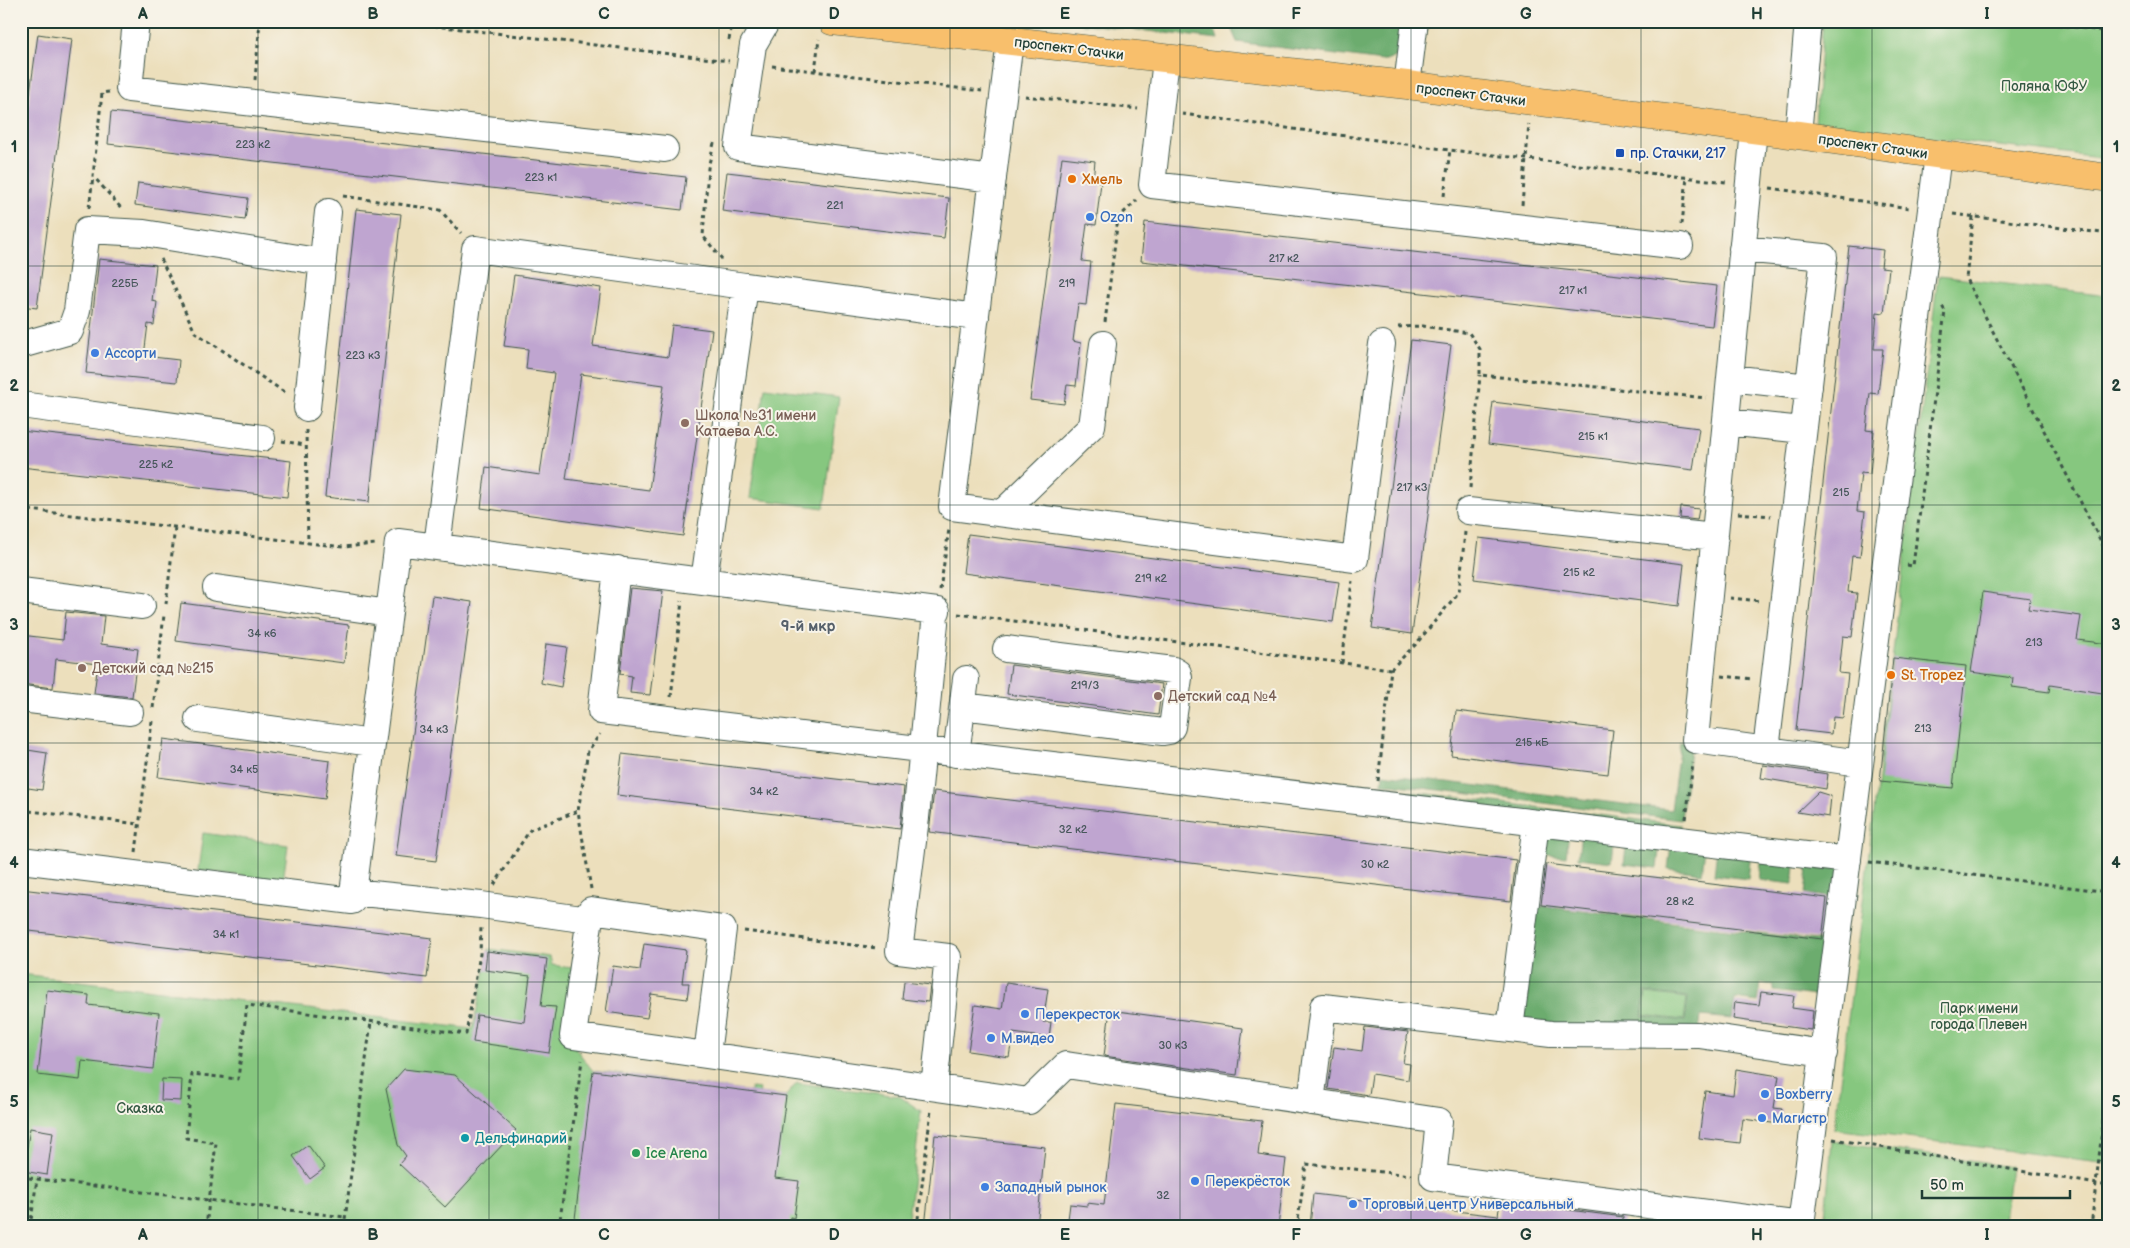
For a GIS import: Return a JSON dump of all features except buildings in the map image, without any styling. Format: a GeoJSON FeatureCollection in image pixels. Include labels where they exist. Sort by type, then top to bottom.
{"type":"FeatureCollection","features":[{"type":"Feature","properties":{"kind":"main road","name":"проспект Стачки"},"geometry":{"type":"LineString","coordinates":[[826,30],[1010,41],[1407,86],[1798,135],[2109,178]]}},
{"type":"Feature","properties":{"kind":"lane"},"geometry":{"type":"LineString","coordinates":[[136,21],[129,88],[665,149]]}},
{"type":"Feature","properties":{"kind":"lane"},"geometry":{"type":"LineString","coordinates":[[767,21],[753,44],[738,147],[993,179]]}},
{"type":"Feature","properties":{"kind":"lane"},"geometry":{"type":"LineString","coordinates":[[1407,86],[1415,21]]}},
{"type":"Feature","properties":{"kind":"lane"},"geometry":{"type":"LineString","coordinates":[[1798,135],[1808,21]]}},
{"type":"Feature","properties":{"kind":"lane"},"geometry":{"type":"LineString","coordinates":[[1010,41],[952,507],[1355,559],[1382,344]]}},
{"type":"Feature","properties":{"kind":"lane"},"geometry":{"type":"LineString","coordinates":[[1166,59],[1152,185],[1680,246]]}},
{"type":"Feature","properties":{"kind":"lane"},"geometry":{"type":"LineString","coordinates":[[1754,130],[1695,740],[1860,763]]}},
{"type":"Feature","properties":{"kind":"lane"},"geometry":{"type":"LineString","coordinates":[[590,915],[574,1036],[1030,1101],[1066,1065],[1439,1121],[1432,1177],[1801,1225],[1824,1053],[1858,861],[1860,763],[1938,155]]}},
{"type":"Feature","properties":{"kind":"lane"},"geometry":{"type":"LineString","coordinates":[[307,408],[328,212]]}},
{"type":"Feature","properties":{"kind":"lane"},"geometry":{"type":"LineString","coordinates":[[21,344],[70,331],[76,311],[87,230],[144,233],[323,262]]}},
{"type":"Feature","properties":{"kind":"lane"},"geometry":{"type":"LineString","coordinates":[[436,546],[475,248],[976,317]]}},
{"type":"Feature","properties":{"kind":"lane"},"geometry":{"type":"LineString","coordinates":[[1742,250],[1824,257],[1766,750]]}},
{"type":"Feature","properties":{"kind":"lane"},"geometry":{"type":"LineString","coordinates":[[694,580],[745,286]]}},
{"type":"Feature","properties":{"kind":"lane"},"geometry":{"type":"LineString","coordinates":[[1002,513],[1092,426],[1103,344]]}},
{"type":"Feature","properties":{"kind":"lane"},"geometry":{"type":"LineString","coordinates":[[1728,400],[1808,386]]}},
{"type":"Feature","properties":{"kind":"lane"},"geometry":{"type":"LineString","coordinates":[[1728,400],[1804,430]]}},
{"type":"Feature","properties":{"kind":"lane"},"geometry":{"type":"LineString","coordinates":[[21,405],[262,438]]}},
{"type":"Feature","properties":{"kind":"lane"},"geometry":{"type":"LineString","coordinates":[[1468,511],[1715,537]]}},
{"type":"Feature","properties":{"kind":"lane"},"geometry":{"type":"LineString","coordinates":[[21,860],[352,901],[398,542],[617,569],[936,617],[916,818],[899,951],[948,957],[934,1087]]}},
{"type":"Feature","properties":{"kind":"lane"},"geometry":{"type":"LineString","coordinates":[[617,569],[601,711],[1858,861]]}},
{"type":"Feature","properties":{"kind":"lane"},"geometry":{"type":"LineString","coordinates":[[216,588],[388,613]]}},
{"type":"Feature","properties":{"kind":"lane"},"geometry":{"type":"LineString","coordinates":[[21,591],[142,606]]}},
{"type":"Feature","properties":{"kind":"lane"},"geometry":{"type":"LineString","coordinates":[[963,706],[1163,732],[1169,731],[1172,726],[1179,678],[1178,673],[1173,670],[1006,648]]}},
{"type":"Feature","properties":{"kind":"lane"},"geometry":{"type":"LineString","coordinates":[[956,754],[966,678]]}},
{"type":"Feature","properties":{"kind":"lane"},"geometry":{"type":"LineString","coordinates":[[21,699],[130,712]]}},
{"type":"Feature","properties":{"kind":"lane"},"geometry":{"type":"LineString","coordinates":[[198,719],[372,743]]}},
{"type":"Feature","properties":{"kind":"lane"},"geometry":{"type":"LineString","coordinates":[[1510,1029],[1536,823]]}},
{"type":"Feature","properties":{"kind":"lane"},"geometry":{"type":"LineString","coordinates":[[352,892],[723,928],[707,1054]]}},
{"type":"Feature","properties":{"kind":"lane"},"geometry":{"type":"LineString","coordinates":[[1311,1102],[1323,1007],[1551,1034],[1699,1036],[1824,1053]]}},
{"type":"Feature","properties":{"kind":"path"},"geometry":{"type":"LineString","coordinates":[[252,102],[260,21]]}},
{"type":"Feature","properties":{"kind":"path"},"geometry":{"type":"LineString","coordinates":[[2034,21],[2109,32]]}},
{"type":"Feature","properties":{"kind":"path"},"geometry":{"type":"LineString","coordinates":[[814,71],[826,30]]}},
{"type":"Feature","properties":{"kind":"path"},"geometry":{"type":"LineString","coordinates":[[1520,227],[1530,101]]}},
{"type":"Feature","properties":{"kind":"path"},"geometry":{"type":"LineString","coordinates":[[1441,218],[1450,150]]}},
{"type":"Feature","properties":{"kind":"path"},"geometry":{"type":"LineString","coordinates":[[87,230],[93,176]]}},
{"type":"Feature","properties":{"kind":"path"},"geometry":{"type":"LineString","coordinates":[[1680,246],[1687,178]]}},
{"type":"Feature","properties":{"kind":"path"},"geometry":{"type":"LineString","coordinates":[[1103,344],[1118,218],[1152,185]]}},
{"type":"Feature","properties":{"kind":"path"},"geometry":{"type":"LineString","coordinates":[[328,212],[341,196],[440,210],[475,248]]}},
{"type":"Feature","properties":{"kind":"path"},"geometry":{"type":"LineString","coordinates":[[1931,211],[2109,234]]}},
{"type":"Feature","properties":{"kind":"path"},"geometry":{"type":"LineString","coordinates":[[1973,217],[1966,279],[2109,557]]}},
{"type":"Feature","properties":{"kind":"path"},"geometry":{"type":"LineString","coordinates":[[1375,804],[1391,669],[1416,644],[1459,592],[1480,375],[1480,349],[1469,333],[1423,326],[1391,328],[1382,344]]}},
{"type":"Feature","properties":{"kind":"path"},"geometry":{"type":"LineString","coordinates":[[1480,375],[1728,400]]}},
{"type":"Feature","properties":{"kind":"path"},"geometry":{"type":"LineString","coordinates":[[307,408],[308,544]]}},
{"type":"Feature","properties":{"kind":"path"},"geometry":{"type":"LineString","coordinates":[[952,507],[936,617],[1391,669]]}},
{"type":"Feature","properties":{"kind":"path"},"geometry":{"type":"LineString","coordinates":[[21,508],[343,548],[398,542]]}},
{"type":"Feature","properties":{"kind":"path"},"geometry":{"type":"LineString","coordinates":[[1717,511],[1793,518]]}},
{"type":"Feature","properties":{"kind":"path"},"geometry":{"type":"LineString","coordinates":[[133,874],[175,527]]}},
{"type":"Feature","properties":{"kind":"path"},"geometry":{"type":"LineString","coordinates":[[1342,663],[1355,559]]}},
{"type":"Feature","properties":{"kind":"path"},"geometry":{"type":"LineString","coordinates":[[669,719],[694,580]]}},
{"type":"Feature","properties":{"kind":"path"},"geometry":{"type":"LineString","coordinates":[[1709,597],[1783,603]]}},
{"type":"Feature","properties":{"kind":"path"},"geometry":{"type":"LineString","coordinates":[[1702,673],[1774,681]]}},
{"type":"Feature","properties":{"kind":"path"},"geometry":{"type":"LineString","coordinates":[[590,915],[592,893],[578,811],[588,751],[614,712]]}},
{"type":"Feature","properties":{"kind":"path"},"geometry":{"type":"LineString","coordinates":[[1684,841],[1695,740]]}},
{"type":"Feature","properties":{"kind":"path"},"geometry":{"type":"LineString","coordinates":[[21,810],[139,824]]}},
{"type":"Feature","properties":{"kind":"path"},"geometry":{"type":"LineString","coordinates":[[206,1227],[216,1143],[186,1138],[192,1074],[238,1079],[247,1005],[466,1034],[480,954],[481,905],[530,830],[578,811]]}},
{"type":"Feature","properties":{"kind":"path"},"geometry":{"type":"LineString","coordinates":[[1858,861],[2109,892]]}},
{"type":"Feature","properties":{"kind":"path"},"geometry":{"type":"LineString","coordinates":[[723,928],[899,951]]}},
{"type":"Feature","properties":{"kind":"path"},"geometry":{"type":"LineString","coordinates":[[344,1227],[370,1022]]}},
{"type":"Feature","properties":{"kind":"path"},"geometry":{"type":"LineString","coordinates":[[559,1227],[585,1038]]}},
{"type":"Feature","properties":{"kind":"path"},"geometry":{"type":"LineString","coordinates":[[2091,1227],[2109,1070]]}},
{"type":"Feature","properties":{"kind":"path"},"geometry":{"type":"LineString","coordinates":[[917,1227],[934,1087]]}},
{"type":"Feature","properties":{"kind":"path"},"geometry":{"type":"LineString","coordinates":[[1813,1136],[2109,1186]]}},
{"type":"Feature","properties":{"kind":"path"},"geometry":{"type":"LineString","coordinates":[[1297,1227],[1306,1164],[1432,1177]]}},
{"type":"Feature","properties":{"kind":"path"},"geometry":{"type":"LineString","coordinates":[[21,1177],[345,1217]]}},
{"type":"Feature","properties":{"kind":"path"},"geometry":{"type":"LineString","coordinates":[[30,1227],[37,1179]]}},
{"type":"Feature","properties":{"kind":"green space"},"geometry":{"type":"Polygon","coordinates":[[[1059,21],[1212,21],[1218,39],[1059,21]]]}},
{"type":"Feature","properties":{"kind":"green space"},"geometry":{"type":"Polygon","coordinates":[[[1228,21],[1405,21],[1400,52],[1391,59],[1383,61],[1237,42],[1228,21]]]}},
{"type":"Feature","properties":{"kind":"green space","name":"Поляна ЮФУ"},"geometry":{"type":"Polygon","coordinates":[[[1823,21],[2109,21],[2109,159],[1815,124],[1823,21]]]}},
{"type":"Feature","properties":{"kind":"green space","name":"Парк имени города Плевен"},"geometry":{"type":"Polygon","coordinates":[[[1938,276],[2109,296],[2109,1163],[1834,1129],[1938,276]]]}},
{"type":"Feature","properties":{"kind":"green space"},"geometry":{"type":"Polygon","coordinates":[[[765,387],[839,397],[824,508],[750,498],[765,387]]]}},
{"type":"Feature","properties":{"kind":"green space"},"geometry":{"type":"Polygon","coordinates":[[[1680,742],[1691,743],[1681,820],[1382,783],[1383,774],[1671,810],[1680,742]]]}},
{"type":"Feature","properties":{"kind":"green space"},"geometry":{"type":"Polygon","coordinates":[[[1381,788],[1681,825],[1679,836],[1379,800],[1381,788]]]}},
{"type":"Feature","properties":{"kind":"green space"},"geometry":{"type":"Polygon","coordinates":[[[1542,828],[1569,832],[1566,857],[1539,854],[1542,828]]]}},
{"type":"Feature","properties":{"kind":"green space"},"geometry":{"type":"Polygon","coordinates":[[[203,833],[288,845],[283,881],[198,870],[203,833]]]}},
{"type":"Feature","properties":{"kind":"green space"},"geometry":{"type":"Polygon","coordinates":[[[1581,833],[1615,837],[1612,862],[1578,858],[1581,833]]]}},
{"type":"Feature","properties":{"kind":"green space"},"geometry":{"type":"Polygon","coordinates":[[[1627,838],[1660,843],[1657,868],[1624,864],[1627,838]]]}},
{"type":"Feature","properties":{"kind":"green space"},"geometry":{"type":"Polygon","coordinates":[[[1671,844],[1705,848],[1702,873],[1668,869],[1671,844]]]}},
{"type":"Feature","properties":{"kind":"green space"},"geometry":{"type":"Polygon","coordinates":[[[1717,849],[1751,853],[1748,879],[1714,875],[1717,849]]]}},
{"type":"Feature","properties":{"kind":"green space"},"geometry":{"type":"Polygon","coordinates":[[[1762,854],[1796,858],[1793,884],[1759,880],[1762,854]]]}},
{"type":"Feature","properties":{"kind":"green space"},"geometry":{"type":"Polygon","coordinates":[[[1809,860],[1841,864],[1825,997],[1773,991],[1773,985],[1761,983],[1758,1002],[1735,999],[1732,1019],[1701,1016],[1699,1032],[1518,1025],[1532,905],[1823,941],[1829,897],[1805,894],[1809,860]],[[1645,992],[1642,1016],[1685,1021],[1688,997],[1645,992]]]}},
{"type":"Feature","properties":{"kind":"green space","name":"Сказка"},"geometry":{"type":"Polygon","coordinates":[[[489,949],[550,957],[552,965],[585,970],[576,1049],[593,1071],[750,1092],[751,1088],[760,1089],[759,1093],[786,1096],[797,1083],[899,1096],[921,1111],[907,1227],[21,1227],[21,974],[473,1029],[489,949]]]}},
{"type":"Feature","properties":{"kind":"green space"},"geometry":{"type":"Polygon","coordinates":[[[1646,993],[1687,998],[1684,1020],[1643,1015],[1646,993]]]}},
{"type":"Feature","properties":{"kind":"green space"},"geometry":{"type":"Polygon","coordinates":[[[1832,1141],[2011,1167],[2003,1227],[1824,1227],[1832,1141]]]}},
{"type":"Feature","properties":{"kind":"place","name":"пр. Стачки, 217"},"geometry":{"type":"Point","coordinates":[1620,153]}},
{"type":"Feature","properties":{"kind":"place","name":"Хмель"},"geometry":{"type":"Point","coordinates":[1072,179]}},
{"type":"Feature","properties":{"kind":"place","name":"Ozon"},"geometry":{"type":"Point","coordinates":[1090,217]}},
{"type":"Feature","properties":{"kind":"place","name":"Ассорти"},"geometry":{"type":"Point","coordinates":[95,353]}},
{"type":"Feature","properties":{"kind":"place","name":"Школа №31 имени Катаева А.С."},"geometry":{"type":"Point","coordinates":[685,423]}},
{"type":"Feature","properties":{"kind":"place","name":"Детский сад №215"},"geometry":{"type":"Point","coordinates":[82,668]}},
{"type":"Feature","properties":{"kind":"place","name":"St. Tropez"},"geometry":{"type":"Point","coordinates":[1891,675]}},
{"type":"Feature","properties":{"kind":"place","name":"Детский сад №4"},"geometry":{"type":"Point","coordinates":[1158,696]}},
{"type":"Feature","properties":{"kind":"place","name":"Перекресток"},"geometry":{"type":"Point","coordinates":[1025,1014]}},
{"type":"Feature","properties":{"kind":"place","name":"М.видео"},"geometry":{"type":"Point","coordinates":[991,1038]}},
{"type":"Feature","properties":{"kind":"place","name":"Boxberry"},"geometry":{"type":"Point","coordinates":[1765,1094]}},
{"type":"Feature","properties":{"kind":"place","name":"Магистр"},"geometry":{"type":"Point","coordinates":[1762,1118]}},
{"type":"Feature","properties":{"kind":"place","name":"Дельфинарий"},"geometry":{"type":"Point","coordinates":[465,1138]}},
{"type":"Feature","properties":{"kind":"place","name":"Ice Arena"},"geometry":{"type":"Point","coordinates":[636,1153]}},
{"type":"Feature","properties":{"kind":"place","name":"Перекрёсток"},"geometry":{"type":"Point","coordinates":[1195,1181]}},
{"type":"Feature","properties":{"kind":"place","name":"Западный рынок"},"geometry":{"type":"Point","coordinates":[985,1187]}},
{"type":"Feature","properties":{"kind":"place","name":"Торговый центр Универсальный"},"geometry":{"type":"Point","coordinates":[1353,1204]}},
{"type":"Feature","properties":{"kind":"district","name":"9-й мкр"},"geometry":{"type":"Point","coordinates":[808,626]}}]}
